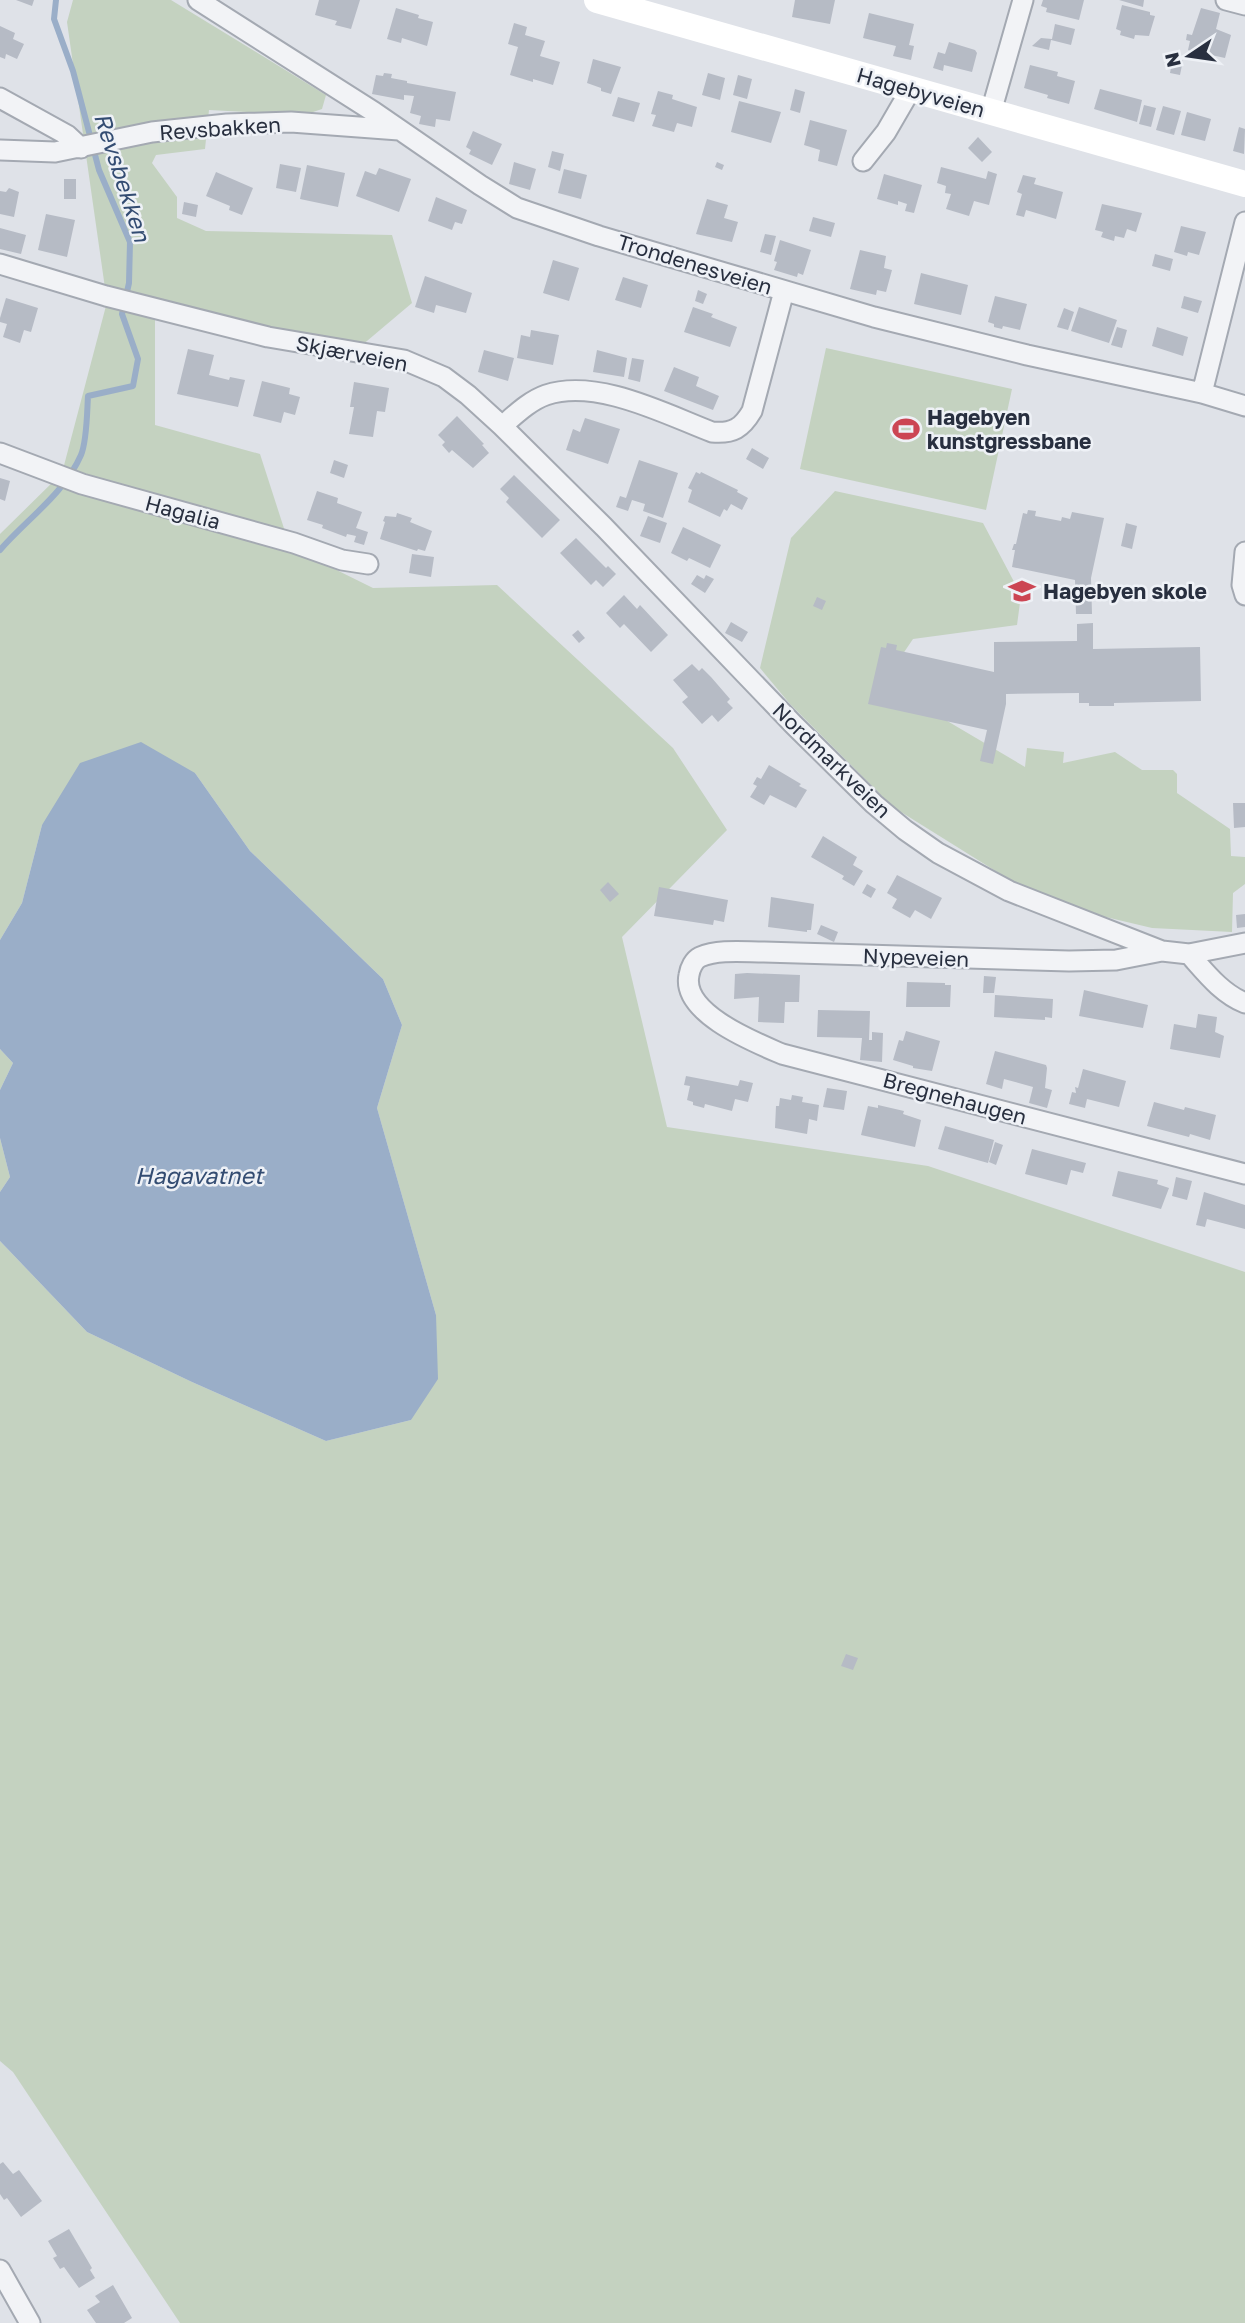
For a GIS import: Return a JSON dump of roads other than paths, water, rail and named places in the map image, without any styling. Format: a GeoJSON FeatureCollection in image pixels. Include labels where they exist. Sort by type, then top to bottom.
{"type":"FeatureCollection","features":[{"type":"Feature","properties":{"kind":"main road","name":"Hagebyveien"},"geometry":{"type":"LineString","coordinates":[[604,1],[1245,184]]}},
{"type":"Feature","properties":{"kind":"street","name":"Trondenesveien"},"geometry":{"type":"LineString","coordinates":[[198,0],[517,208],[590,233],[785,291],[1027,355],[1202,393],[1245,406]]}},
{"type":"Feature","properties":{"kind":"street"},"geometry":{"type":"LineString","coordinates":[[991,112],[1023,0]]}},
{"type":"Feature","properties":{"kind":"street"},"geometry":{"type":"LineString","coordinates":[[1226,0],[1245,5]]}},
{"type":"Feature","properties":{"kind":"street"},"geometry":{"type":"LineString","coordinates":[[863,161],[886,132],[911,89]]}},
{"type":"Feature","properties":{"kind":"street"},"geometry":{"type":"LineString","coordinates":[[0,99],[67,135],[81,149]]}},
{"type":"Feature","properties":{"kind":"street","name":"Revsbakken"},"geometry":{"type":"LineString","coordinates":[[0,150],[55,152],[81,149],[152,132],[227,124],[291,122],[400,130]]}},
{"type":"Feature","properties":{"kind":"street"},"geometry":{"type":"LineString","coordinates":[[1202,393],[1245,222]]}},
{"type":"Feature","properties":{"kind":"street","name":"Skjærveien"},"geometry":{"type":"LineString","coordinates":[[0,264],[106,296],[268,338],[404,360],[444,377],[502,426]]}},
{"type":"Feature","properties":{"kind":"street"},"geometry":{"type":"LineString","coordinates":[[502,426],[526,406],[545,396],[584,390],[633,403],[712,432],[735,431],[745,424],[752,411],[785,291]]}},
{"type":"Feature","properties":{"kind":"street","name":"Nordmarkveien"},"geometry":{"type":"LineString","coordinates":[[502,426],[874,804],[938,853],[1009,891],[1162,951],[1189,954],[1245,943]]}},
{"type":"Feature","properties":{"kind":"street","name":"Hagalia"},"geometry":{"type":"LineString","coordinates":[[0,453],[82,484],[293,543],[342,560],[368,564]]}},
{"type":"Feature","properties":{"kind":"street"},"geometry":{"type":"LineString","coordinates":[[1245,552],[1242,585],[1245,595]]}},
{"type":"Feature","properties":{"kind":"street","name":"Nypeveien"},"geometry":{"type":"LineString","coordinates":[[688,984],[691,966],[697,958],[714,953],[764,952],[1069,961],[1116,960],[1162,951]]}},
{"type":"Feature","properties":{"kind":"street"},"geometry":{"type":"LineString","coordinates":[[1189,954],[1216,985],[1231,997],[1245,1003]]}},
{"type":"Feature","properties":{"kind":"street","name":"Bregnehaugen"},"geometry":{"type":"LineString","coordinates":[[688,984],[693,998],[703,1010],[732,1030],[782,1054],[1245,1174]]}},
{"type":"Feature","properties":{"kind":"street"},"geometry":{"type":"LineString","coordinates":[[0,2270],[30,2323]]}},
{"type":"Feature","properties":{"kind":"water","name":"Hagavatnet"},"geometry":{"type":"Polygon","coordinates":[[[141,742],[195,773],[250,851],[383,979],[402,1025],[377,1108],[436,1315],[438,1379],[411,1420],[326,1441],[87,1332],[0,1241],[0,1192],[10,1177],[0,1138],[0,1090],[13,1063],[0,1049],[0,940],[22,903],[42,825],[80,763],[141,742]]]}},
{"type":"Feature","properties":{"kind":"waterway","name":"Revsbekken"},"geometry":{"type":"LineString","coordinates":[[0,550],[55,494],[74,469],[84,442],[88,396],[133,386],[138,359],[122,314],[129,283],[130,242],[99,170],[73,71],[54,19],[56,0]]}},
{"type":"Feature","properties":{"kind":"place","name":"Hagebyen kunstgressbane"},"geometry":{"type":"Point","coordinates":[906,429]}},
{"type":"Feature","properties":{"kind":"place","name":"Hagebyen skole"},"geometry":{"type":"Point","coordinates":[1022,591]}}]}
